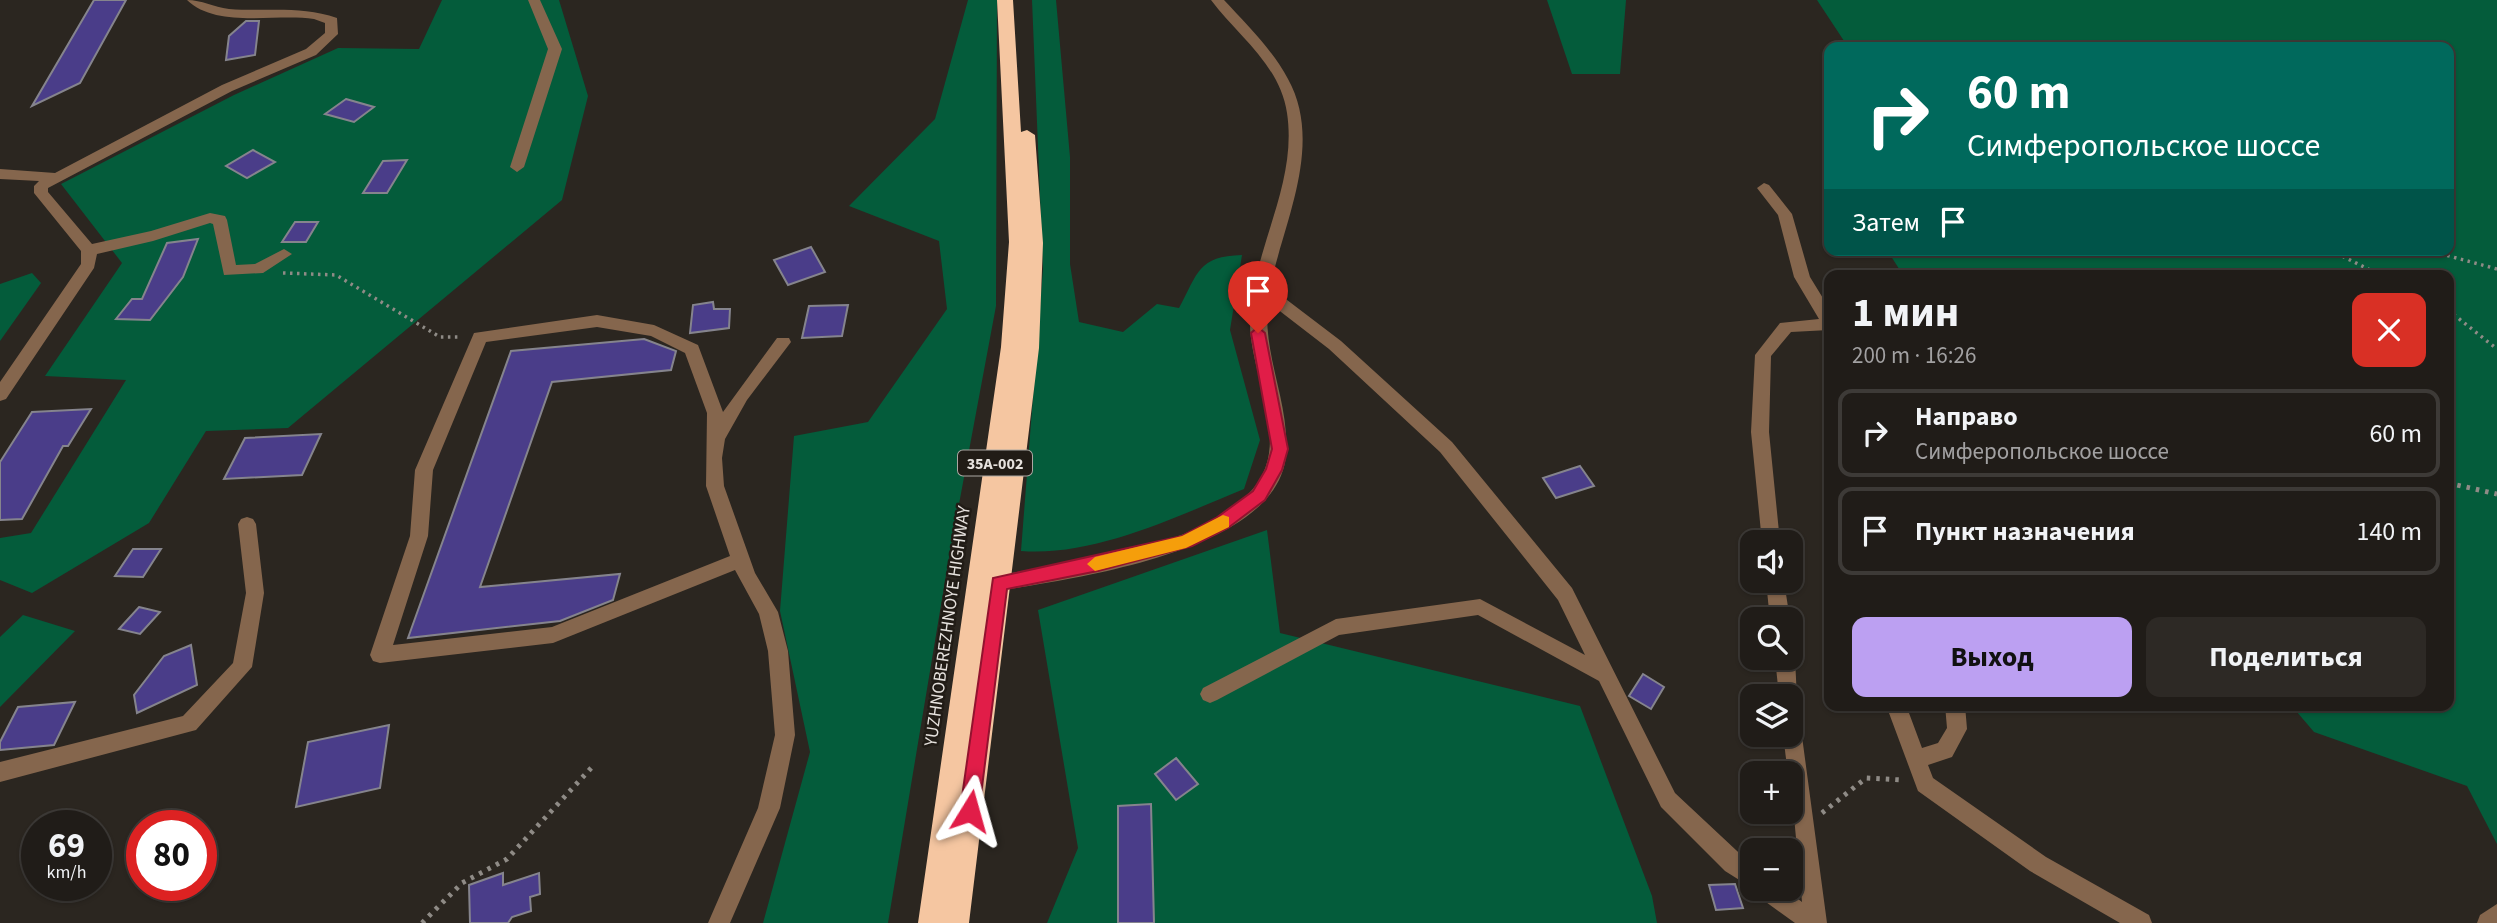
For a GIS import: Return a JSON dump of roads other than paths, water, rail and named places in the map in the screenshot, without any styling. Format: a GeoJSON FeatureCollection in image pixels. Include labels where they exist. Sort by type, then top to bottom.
{"type":"FeatureCollection","features":[{"type":"Feature","properties":{"kind":"highway","name":"YUZHNOBEREZHNOYE HIGHWAY"},"geometry":{"type":"LineString","coordinates":[[931,923],[1011,347],[1018,242],[1005,0]]}},
{"type":"Feature","properties":{"kind":"highway","name":"35А-002"},"geometry":{"type":"LineString","coordinates":[[956,923],[1029,348],[1034,243],[1018,0]]}},
{"type":"Feature","properties":{"kind":"street"},"geometry":{"type":"LineString","coordinates":[[0,396],[89,264],[89,250],[41,193],[41,186],[226,88],[311,51],[331,34],[332,21],[317,12],[215,10],[192,0]]}},
{"type":"Feature","properties":{"kind":"street"},"geometry":{"type":"LineString","coordinates":[[517,167],[555,49],[534,0]]}},
{"type":"Feature","properties":{"kind":"street"},"geometry":{"type":"LineString","coordinates":[[999,583],[1098,564],[1186,542],[1222,523],[1259,496],[1274,470],[1280,449],[1258,347],[1258,318],[1295,154],[1294,114],[1286,83],[1217,0]]}},
{"type":"Feature","properties":{"kind":"street"},"geometry":{"type":"LineString","coordinates":[[0,174],[54,177]]}},
{"type":"Feature","properties":{"kind":"street"},"geometry":{"type":"LineString","coordinates":[[1764,188],[1785,214],[1802,276],[1824,314]]}},
{"type":"Feature","properties":{"kind":"street"},"geometry":{"type":"LineString","coordinates":[[89,250],[153,236],[210,218],[220,220],[229,271],[258,269],[284,254]]}},
{"type":"Feature","properties":{"kind":"street"},"geometry":{"type":"LineString","coordinates":[[1263,290],[1335,345],[1446,447],[1566,594],[1668,800],[1740,869]]}},
{"type":"Feature","properties":{"kind":"street"},"geometry":{"type":"LineString","coordinates":[[719,923],[769,808],[785,735],[778,651],[768,612],[746,575],[741,560],[715,486],[715,413],[692,349],[654,331],[597,321],[480,337],[424,470],[419,536],[380,655],[553,635],[741,560]]}},
{"type":"Feature","properties":{"kind":"street"},"geometry":{"type":"LineString","coordinates":[[1770,530],[1760,432],[1763,355],[1786,327],[1824,323]]}},
{"type":"Feature","properties":{"kind":"street"},"geometry":{"type":"LineString","coordinates":[[716,438],[741,396],[783,342]]}},
{"type":"Feature","properties":{"kind":"street"},"geometry":{"type":"LineString","coordinates":[[0,772],[189,724],[242,667],[255,593],[247,524]]}},
{"type":"Feature","properties":{"kind":"street"},"geometry":{"type":"LineString","coordinates":[[1210,694],[1336,627],[1480,607],[1605,675]]}},
{"type":"Feature","properties":{"kind":"street"},"geometry":{"type":"LineString","coordinates":[[1898,711],[1926,784],[2038,864],[2141,923]]}},
{"type":"Feature","properties":{"kind":"street"},"geometry":{"type":"LineString","coordinates":[[1918,759],[1945,750],[1957,729],[1956,711]]}},
{"type":"Feature","properties":{"kind":"street"},"geometry":{"type":"LineString","coordinates":[[1795,747],[1815,923]]}},
{"type":"Feature","properties":{"kind":"street"},"geometry":{"type":"LineString","coordinates":[[1784,901],[1815,923]]}},
{"type":"Feature","properties":{"kind":"street"},"geometry":{"type":"LineString","coordinates":[[2488,923],[2497,915]]}}]}
